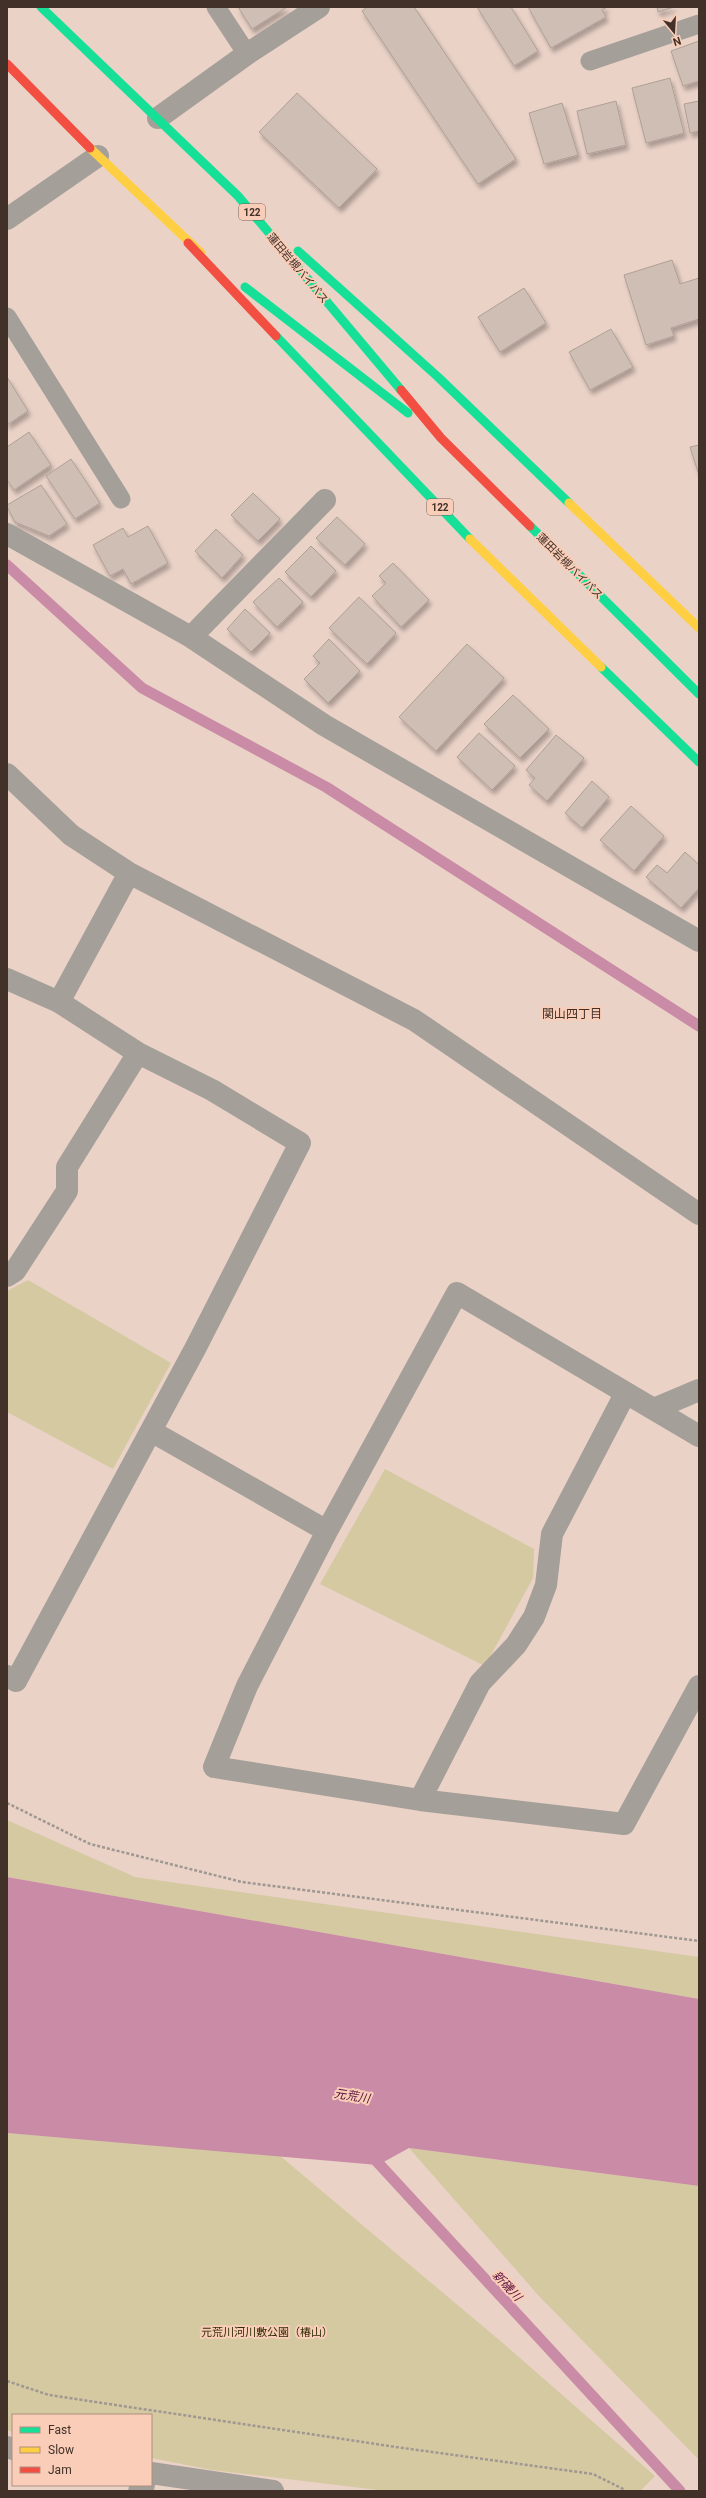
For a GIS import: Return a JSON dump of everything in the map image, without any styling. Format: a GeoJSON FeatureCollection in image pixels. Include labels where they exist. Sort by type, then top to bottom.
{"type":"FeatureCollection","features":[{"type":"Feature","properties":{"kind":"highway","name":"蓮田岩槻バイパス"},"geometry":{"type":"LineString","coordinates":[[41,7],[238,196],[441,438],[699,694]]}},
{"type":"Feature","properties":{"kind":"highway","name":"蓮田岩槻バイパス"},"geometry":{"type":"LineString","coordinates":[[7,64],[188,244],[441,438]]}},
{"type":"Feature","properties":{"kind":"highway","name":"122"},"geometry":{"type":"LineString","coordinates":[[238,196],[438,377],[699,628]]}},
{"type":"Feature","properties":{"kind":"highway","name":"122"},"geometry":{"type":"LineString","coordinates":[[188,244],[480,549],[699,762]]}},
{"type":"Feature","properties":{"kind":"street"},"geometry":{"type":"LineString","coordinates":[[158,118],[247,54],[319,7]]}},
{"type":"Feature","properties":{"kind":"street"},"geometry":{"type":"LineString","coordinates":[[7,219],[98,156]]}},
{"type":"Feature","properties":{"kind":"street"},"geometry":{"type":"LineString","coordinates":[[191,637],[325,500]]}},
{"type":"Feature","properties":{"kind":"street"},"geometry":{"type":"LineString","coordinates":[[7,534],[191,637],[324,725],[699,941]]}},
{"type":"Feature","properties":{"kind":"street"},"geometry":{"type":"LineString","coordinates":[[7,774],[71,835],[129,873],[414,1020],[699,1214]]}},
{"type":"Feature","properties":{"kind":"street"},"geometry":{"type":"LineString","coordinates":[[59,1002],[129,873]]}},
{"type":"Feature","properties":{"kind":"street"},"geometry":{"type":"LineString","coordinates":[[7,979],[59,1002],[138,1053],[212,1090],[300,1143],[151,1431],[16,1681],[7,1676]]}},
{"type":"Feature","properties":{"kind":"street"},"geometry":{"type":"LineString","coordinates":[[7,1276],[15,1271],[67,1191],[67,1167],[138,1053]]}},
{"type":"Feature","properties":{"kind":"street"},"geometry":{"type":"LineString","coordinates":[[699,1436],[654,1409],[625,1394],[457,1293],[327,1532],[247,1686],[214,1767],[420,1800],[624,1824],[699,1686]]}},
{"type":"Feature","properties":{"kind":"street"},"geometry":{"type":"LineString","coordinates":[[654,1409],[699,1390]]}},
{"type":"Feature","properties":{"kind":"street"},"geometry":{"type":"LineString","coordinates":[[420,1800],[480,1683],[516,1645],[534,1617],[546,1585],[552,1534],[625,1394]]}},
{"type":"Feature","properties":{"kind":"street"},"geometry":{"type":"LineString","coordinates":[[151,1431],[327,1532]]}},
{"type":"Feature","properties":{"kind":"street"},"geometry":{"type":"LineString","coordinates":[[152,2477],[273,2491]]}},
{"type":"Feature","properties":{"kind":"lane"},"geometry":{"type":"LineString","coordinates":[[216,7],[247,54]]}},
{"type":"Feature","properties":{"kind":"lane"},"geometry":{"type":"LineString","coordinates":[[590,60],[699,24]]}},
{"type":"Feature","properties":{"kind":"lane"},"geometry":{"type":"LineString","coordinates":[[7,317],[121,498]]}},
{"type":"Feature","properties":{"kind":"path"},"geometry":{"type":"LineString","coordinates":[[7,1803],[90,1844],[242,1882],[699,1941]]}},
{"type":"Feature","properties":{"kind":"path"},"geometry":{"type":"LineString","coordinates":[[7,2382],[49,2395],[403,2448],[593,2474],[626,2490]]}},
{"type":"Feature","properties":{"kind":"green space"},"geometry":{"type":"Polygon","coordinates":[[[28,1280],[171,1363],[113,1469],[7,1412],[7,1291],[28,1280]]]}},
{"type":"Feature","properties":{"kind":"green space"},"geometry":{"type":"Polygon","coordinates":[[[385,1469],[534,1549],[533,1578],[485,1666],[320,1584],[385,1469]]]}},
{"type":"Feature","properties":{"kind":"green space"},"geometry":{"type":"Polygon","coordinates":[[[7,1820],[135,1877],[699,1957],[699,1999],[7,1877],[7,1820]]]}},
{"type":"Feature","properties":{"kind":"green space","name":"元荒川河川敷公園（椿山）"},"geometry":{"type":"Polygon","coordinates":[[[7,2133],[279,2155],[504,2344],[655,2476],[640,2491],[386,2491],[212,2470],[152,2458],[152,2414],[12,2414],[12,2432],[7,2430],[7,2133]]]}},
{"type":"Feature","properties":{"kind":"green space"},"geometry":{"type":"Polygon","coordinates":[[[409,2148],[699,2186],[699,2460],[538,2295],[409,2148]]]}},
{"type":"Feature","properties":{"kind":"water","name":"元荒川"},"geometry":{"type":"Polygon","coordinates":[[[7,1877],[699,1999],[699,2186],[409,2148],[378,2165],[7,2133],[7,1877]]]}},
{"type":"Feature","properties":{"kind":"building"},"geometry":{"type":"Polygon","coordinates":[[[238,7],[287,7],[252,29],[238,7]]]}},
{"type":"Feature","properties":{"kind":"building"},"geometry":{"type":"Polygon","coordinates":[[[367,7],[414,7],[516,159],[478,184],[362,11],[367,7]]]}},
{"type":"Feature","properties":{"kind":"building"},"geometry":{"type":"Polygon","coordinates":[[[477,7],[511,7],[538,51],[514,66],[477,7]]]}},
{"type":"Feature","properties":{"kind":"building"},"geometry":{"type":"Polygon","coordinates":[[[528,7],[607,7],[602,10],[606,17],[551,48],[528,7]]]}},
{"type":"Feature","properties":{"kind":"building"},"geometry":{"type":"Polygon","coordinates":[[[657,7],[674,7],[658,12],[657,7]]]}},
{"type":"Feature","properties":{"kind":"building"},"geometry":{"type":"Polygon","coordinates":[[[699,41],[699,81],[683,86],[671,51],[699,41]]]}},
{"type":"Feature","properties":{"kind":"building"},"geometry":{"type":"Polygon","coordinates":[[[670,78],[684,133],[646,143],[632,88],[670,78]]]}},
{"type":"Feature","properties":{"kind":"building"},"geometry":{"type":"Polygon","coordinates":[[[297,93],[377,169],[339,208],[259,132],[297,93]]]}},
{"type":"Feature","properties":{"kind":"building"},"geometry":{"type":"Polygon","coordinates":[[[616,101],[626,145],[587,154],[577,111],[616,101]]]}},
{"type":"Feature","properties":{"kind":"building"},"geometry":{"type":"Polygon","coordinates":[[[699,101],[699,131],[690,133],[684,104],[699,101]]]}},
{"type":"Feature","properties":{"kind":"building"},"geometry":{"type":"Polygon","coordinates":[[[562,103],[578,155],[544,164],[529,113],[562,103]]]}},
{"type":"Feature","properties":{"kind":"building"},"geometry":{"type":"Polygon","coordinates":[[[672,260],[680,284],[699,278],[699,319],[671,328],[674,336],[646,345],[624,275],[672,260]]]}},
{"type":"Feature","properties":{"kind":"building"},"geometry":{"type":"Polygon","coordinates":[[[524,288],[546,323],[500,352],[478,317],[524,288]]]}},
{"type":"Feature","properties":{"kind":"building"},"geometry":{"type":"Polygon","coordinates":[[[611,329],[633,367],[590,390],[569,352],[611,329]]]}},
{"type":"Feature","properties":{"kind":"building"},"geometry":{"type":"Polygon","coordinates":[[[7,377],[28,411],[7,425],[7,377]]]}},
{"type":"Feature","properties":{"kind":"building"},"geometry":{"type":"Polygon","coordinates":[[[29,432],[51,465],[14,490],[7,480],[7,447],[29,432]]]}},
{"type":"Feature","properties":{"kind":"building"},"geometry":{"type":"Polygon","coordinates":[[[699,445],[699,475],[690,447],[699,445]]]}},
{"type":"Feature","properties":{"kind":"building"},"geometry":{"type":"Polygon","coordinates":[[[71,459],[100,503],[75,519],[46,476],[71,459]]]}},
{"type":"Feature","properties":{"kind":"building"},"geometry":{"type":"Polygon","coordinates":[[[41,485],[67,524],[49,536],[15,522],[7,507],[7,505],[41,485]]]}},
{"type":"Feature","properties":{"kind":"building"},"geometry":{"type":"Polygon","coordinates":[[[253,493],[280,519],[258,541],[231,515],[253,493]]]}},
{"type":"Feature","properties":{"kind":"building"},"geometry":{"type":"Polygon","coordinates":[[[337,517],[365,544],[345,565],[316,538],[337,517]]]}},
{"type":"Feature","properties":{"kind":"building"},"geometry":{"type":"Polygon","coordinates":[[[148,526],[168,563],[131,584],[123,569],[110,576],[93,545],[123,528],[128,537],[148,526]]]}},
{"type":"Feature","properties":{"kind":"building"},"geometry":{"type":"Polygon","coordinates":[[[216,529],[243,555],[222,578],[195,551],[216,529]]]}},
{"type":"Feature","properties":{"kind":"building"},"geometry":{"type":"Polygon","coordinates":[[[311,546],[336,571],[311,597],[285,572],[311,546]]]}},
{"type":"Feature","properties":{"kind":"building"},"geometry":{"type":"Polygon","coordinates":[[[393,563],[429,600],[401,627],[372,596],[386,583],[379,576],[393,563]]]}},
{"type":"Feature","properties":{"kind":"building"},"geometry":{"type":"Polygon","coordinates":[[[279,578],[303,602],[277,627],[253,602],[279,578]]]}},
{"type":"Feature","properties":{"kind":"building"},"geometry":{"type":"Polygon","coordinates":[[[359,597],[396,633],[367,664],[329,628],[359,597]]]}},
{"type":"Feature","properties":{"kind":"building"},"geometry":{"type":"Polygon","coordinates":[[[245,609],[270,633],[251,652],[227,629],[245,609]]]}},
{"type":"Feature","properties":{"kind":"building"},"geometry":{"type":"Polygon","coordinates":[[[329,639],[360,671],[328,703],[304,679],[320,663],[313,656],[329,639]]]}},
{"type":"Feature","properties":{"kind":"building"},"geometry":{"type":"Polygon","coordinates":[[[467,644],[504,678],[436,751],[399,717],[467,644]]]}},
{"type":"Feature","properties":{"kind":"building"},"geometry":{"type":"Polygon","coordinates":[[[513,695],[549,729],[520,758],[484,724],[513,695]]]}},
{"type":"Feature","properties":{"kind":"building"},"geometry":{"type":"Polygon","coordinates":[[[479,733],[515,766],[492,790],[457,757],[479,733]]]}},
{"type":"Feature","properties":{"kind":"building"},"geometry":{"type":"Polygon","coordinates":[[[556,735],[584,758],[547,801],[529,785],[535,778],[526,770],[556,735]]]}},
{"type":"Feature","properties":{"kind":"building"},"geometry":{"type":"Polygon","coordinates":[[[592,781],[609,797],[582,828],[565,813],[592,781]]]}},
{"type":"Feature","properties":{"kind":"building"},"geometry":{"type":"Polygon","coordinates":[[[631,806],[664,836],[634,871],[600,840],[631,806]]]}},
{"type":"Feature","properties":{"kind":"building"},"geometry":{"type":"Polygon","coordinates":[[[685,852],[699,865],[699,888],[681,908],[646,877],[657,865],[667,873],[685,852]]]}},
{"type":"Feature","properties":{"kind":"waterway"},"geometry":{"type":"LineString","coordinates":[[7,565],[142,688],[326,787],[699,1026]]}},
{"type":"Feature","properties":{"kind":"waterway","name":"新磯川"},"geometry":{"type":"LineString","coordinates":[[369,2153],[680,2491]]}},
{"type":"Feature","properties":{"kind":"traffic: fast"},"geometry":{"type":"LineString","coordinates":[[41,7],[238,196],[401,390]]}},
{"type":"Feature","properties":{"kind":"traffic: fast"},"geometry":{"type":"LineString","coordinates":[[298,251],[438,377],[569,503]]}},
{"type":"Feature","properties":{"kind":"traffic: fast"},"geometry":{"type":"LineString","coordinates":[[245,287],[408,413]]}},
{"type":"Feature","properties":{"kind":"traffic: fast"},"geometry":{"type":"LineString","coordinates":[[276,336],[470,539]]}},
{"type":"Feature","properties":{"kind":"traffic: fast"},"geometry":{"type":"LineString","coordinates":[[530,526],[699,694]]}},
{"type":"Feature","properties":{"kind":"traffic: fast"},"geometry":{"type":"LineString","coordinates":[[601,667],[699,762]]}},
{"type":"Feature","properties":{"kind":"traffic: slow"},"geometry":{"type":"LineString","coordinates":[[90,148],[201,253]]}},
{"type":"Feature","properties":{"kind":"traffic: slow"},"geometry":{"type":"LineString","coordinates":[[569,503],[699,628]]}},
{"type":"Feature","properties":{"kind":"traffic: slow"},"geometry":{"type":"LineString","coordinates":[[470,539],[601,667]]}},
{"type":"Feature","properties":{"kind":"traffic: jam"},"geometry":{"type":"LineString","coordinates":[[7,64],[90,148]]}},
{"type":"Feature","properties":{"kind":"traffic: jam"},"geometry":{"type":"LineString","coordinates":[[188,243],[276,336]]}},
{"type":"Feature","properties":{"kind":"traffic: jam"},"geometry":{"type":"LineString","coordinates":[[401,390],[441,438],[530,526]]}},
{"type":"Feature","properties":{"kind":"district","name":"関山四丁目"},"geometry":{"type":"Point","coordinates":[572,1014]}}]}
